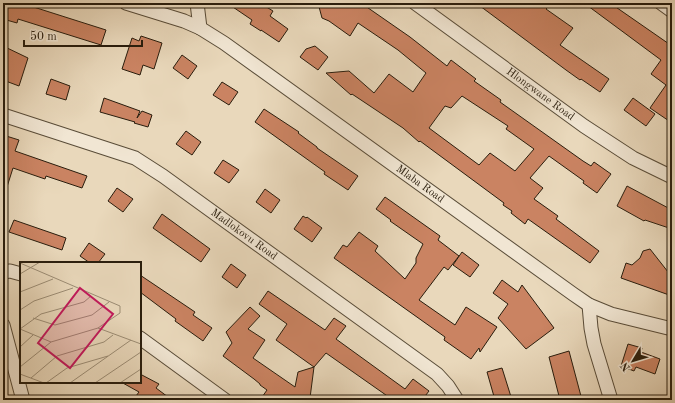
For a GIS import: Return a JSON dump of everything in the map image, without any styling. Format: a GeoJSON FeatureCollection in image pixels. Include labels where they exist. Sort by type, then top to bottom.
{"type":"FeatureCollection","features":[{"type":"Feature","properties":{"kind":"street","name":"Mlaba Road"},"geometry":{"type":"LineString","coordinates":[[126,3],[184,21],[200,28],[224,43],[566,290],[589,305],[611,314],[672,329]]}},
{"type":"Feature","properties":{"kind":"street"},"geometry":{"type":"LineString","coordinates":[[197,3],[200,28]]}},
{"type":"Feature","properties":{"kind":"street","name":"Hlongwane Road"},"geometry":{"type":"LineString","coordinates":[[415,3],[584,126],[633,158],[672,177]]}},
{"type":"Feature","properties":{"kind":"street"},"geometry":{"type":"LineString","coordinates":[[661,3],[672,10]]}},
{"type":"Feature","properties":{"kind":"street","name":"Madlokovu Road"},"geometry":{"type":"LineString","coordinates":[[3,115],[135,158],[163,176],[437,374],[448,386],[457,400]]}},
{"type":"Feature","properties":{"kind":"street"},"geometry":{"type":"LineString","coordinates":[[3,272],[20,274]]}},
{"type":"Feature","properties":{"kind":"street"},"geometry":{"type":"LineString","coordinates":[[589,305],[594,344],[611,400]]}},
{"type":"Feature","properties":{"kind":"street"},"geometry":{"type":"LineString","coordinates":[[3,325],[23,400]]}},
{"type":"Feature","properties":{"kind":"street"},"geometry":{"type":"LineString","coordinates":[[141,339],[225,400]]}},
{"type":"Feature","properties":{"kind":"building"},"geometry":{"type":"Polygon","coordinates":[[[3,3],[21,3],[106,30],[101,45],[18,19],[17,23],[3,19],[3,3]]]}},
{"type":"Feature","properties":{"kind":"building"},"geometry":{"type":"Polygon","coordinates":[[[227,3],[260,3],[273,11],[270,16],[288,29],[279,42],[250,24],[252,20],[227,3]]]}},
{"type":"Feature","properties":{"kind":"building"},"geometry":{"type":"Polygon","coordinates":[[[318,3],[361,3],[410,37],[447,66],[451,60],[476,79],[474,81],[501,100],[500,102],[583,161],[591,166],[594,162],[611,174],[597,193],[583,183],[584,181],[549,156],[530,178],[543,188],[534,199],[558,216],[556,219],[599,251],[590,263],[528,219],[525,224],[511,213],[512,211],[503,205],[504,203],[420,141],[419,142],[403,128],[352,94],[351,95],[326,73],[349,71],[374,93],[389,74],[413,92],[426,73],[398,50],[358,23],[350,36],[329,21],[322,18],[318,3]],[[462,96],[451,108],[445,106],[429,128],[479,165],[490,153],[515,171],[534,149],[506,129],[508,126],[462,96]]]}},
{"type":"Feature","properties":{"kind":"building"},"geometry":{"type":"Polygon","coordinates":[[[476,3],[540,3],[573,28],[560,45],[609,79],[600,92],[566,70],[476,3]]]}},
{"type":"Feature","properties":{"kind":"building"},"geometry":{"type":"Polygon","coordinates":[[[584,3],[610,3],[672,46],[672,123],[650,108],[666,85],[651,74],[661,60],[584,3]]]}},
{"type":"Feature","properties":{"kind":"building"},"geometry":{"type":"Polygon","coordinates":[[[141,36],[162,43],[154,69],[143,65],[140,75],[122,69],[132,38],[139,41],[141,36]]]}},
{"type":"Feature","properties":{"kind":"building"},"geometry":{"type":"Polygon","coordinates":[[[3,46],[28,58],[19,86],[3,80],[3,46]]]}},
{"type":"Feature","properties":{"kind":"building"},"geometry":{"type":"Polygon","coordinates":[[[315,46],[328,57],[318,70],[300,57],[306,49],[315,46]]]}},
{"type":"Feature","properties":{"kind":"building"},"geometry":{"type":"Polygon","coordinates":[[[182,55],[197,66],[188,79],[173,68],[182,55]]]}},
{"type":"Feature","properties":{"kind":"building"},"geometry":{"type":"Polygon","coordinates":[[[51,79],[70,86],[66,100],[46,94],[51,79]]]}},
{"type":"Feature","properties":{"kind":"building"},"geometry":{"type":"Polygon","coordinates":[[[222,82],[238,92],[229,105],[213,95],[222,82]]]}},
{"type":"Feature","properties":{"kind":"building"},"geometry":{"type":"Polygon","coordinates":[[[104,98],[140,111],[137,118],[142,111],[152,115],[148,127],[100,112],[104,98]]]}},
{"type":"Feature","properties":{"kind":"building"},"geometry":{"type":"Polygon","coordinates":[[[633,98],[655,114],[646,126],[624,110],[633,98]]]}},
{"type":"Feature","properties":{"kind":"building"},"geometry":{"type":"Polygon","coordinates":[[[264,109],[299,132],[298,133],[317,148],[358,176],[348,190],[324,174],[325,172],[255,122],[264,109]]]}},
{"type":"Feature","properties":{"kind":"building"},"geometry":{"type":"Polygon","coordinates":[[[186,131],[201,142],[192,155],[176,144],[186,131]]]}},
{"type":"Feature","properties":{"kind":"building"},"geometry":{"type":"Polygon","coordinates":[[[3,135],[19,140],[15,151],[87,176],[82,188],[46,176],[45,179],[13,168],[6,190],[3,189],[3,135]]]}},
{"type":"Feature","properties":{"kind":"building"},"geometry":{"type":"Polygon","coordinates":[[[223,160],[239,170],[229,183],[214,173],[223,160]]]}},
{"type":"Feature","properties":{"kind":"building"},"geometry":{"type":"Polygon","coordinates":[[[627,186],[672,210],[672,229],[645,220],[644,221],[617,206],[627,186]]]}},
{"type":"Feature","properties":{"kind":"building"},"geometry":{"type":"Polygon","coordinates":[[[117,188],[133,199],[123,212],[108,201],[117,188]]]}},
{"type":"Feature","properties":{"kind":"building"},"geometry":{"type":"Polygon","coordinates":[[[265,189],[280,200],[271,213],[256,202],[265,189]]]}},
{"type":"Feature","properties":{"kind":"building"},"geometry":{"type":"Polygon","coordinates":[[[385,197],[440,236],[438,240],[459,256],[448,270],[444,267],[419,300],[455,325],[466,307],[497,327],[480,352],[479,348],[471,359],[444,340],[445,337],[334,258],[343,245],[347,247],[359,232],[378,246],[375,251],[405,279],[416,263],[416,258],[423,244],[390,221],[391,220],[376,209],[385,197]]]}},
{"type":"Feature","properties":{"kind":"building"},"geometry":{"type":"Polygon","coordinates":[[[162,214],[210,249],[201,262],[153,228],[162,214]]]}},
{"type":"Feature","properties":{"kind":"building"},"geometry":{"type":"Polygon","coordinates":[[[303,216],[306,218],[307,217],[322,228],[312,242],[294,229],[303,216]]]}},
{"type":"Feature","properties":{"kind":"building"},"geometry":{"type":"Polygon","coordinates":[[[14,220],[66,238],[62,250],[9,232],[14,220]]]}},
{"type":"Feature","properties":{"kind":"building"},"geometry":{"type":"Polygon","coordinates":[[[89,243],[105,254],[99,262],[89,262],[80,256],[89,243]]]}},
{"type":"Feature","properties":{"kind":"building"},"geometry":{"type":"Polygon","coordinates":[[[650,249],[672,277],[672,296],[621,278],[626,263],[632,265],[640,258],[643,251],[650,249]]]}},
{"type":"Feature","properties":{"kind":"building"},"geometry":{"type":"Polygon","coordinates":[[[462,252],[479,265],[470,277],[453,265],[462,252]]]}},
{"type":"Feature","properties":{"kind":"building"},"geometry":{"type":"Polygon","coordinates":[[[231,264],[246,275],[237,288],[222,277],[231,264]]]}},
{"type":"Feature","properties":{"kind":"building"},"geometry":{"type":"Polygon","coordinates":[[[141,276],[195,312],[193,315],[212,328],[203,341],[175,321],[176,319],[141,293],[141,276]]]}},
{"type":"Feature","properties":{"kind":"building"},"geometry":{"type":"Polygon","coordinates":[[[502,280],[518,292],[522,285],[554,328],[526,349],[498,318],[508,304],[493,293],[502,280]]]}},
{"type":"Feature","properties":{"kind":"building"},"geometry":{"type":"Polygon","coordinates":[[[268,291],[325,330],[334,318],[346,326],[336,339],[405,389],[413,379],[429,391],[422,400],[393,400],[326,353],[314,367],[276,340],[287,324],[259,304],[268,291]]]}},
{"type":"Feature","properties":{"kind":"building"},"geometry":{"type":"Polygon","coordinates":[[[250,307],[260,316],[248,329],[265,340],[253,358],[295,387],[298,372],[314,367],[310,398],[313,400],[260,400],[267,390],[223,356],[232,343],[226,332],[250,307]]]}},
{"type":"Feature","properties":{"kind":"building"},"geometry":{"type":"Polygon","coordinates":[[[628,344],[642,348],[641,352],[660,359],[655,374],[636,367],[634,371],[621,366],[628,344]]]}},
{"type":"Feature","properties":{"kind":"building"},"geometry":{"type":"Polygon","coordinates":[[[569,351],[582,400],[560,400],[549,357],[569,351]]]}},
{"type":"Feature","properties":{"kind":"building"},"geometry":{"type":"Polygon","coordinates":[[[502,368],[512,400],[495,400],[487,372],[502,368]]]}},
{"type":"Feature","properties":{"kind":"building"},"geometry":{"type":"Polygon","coordinates":[[[141,375],[159,384],[156,388],[172,400],[133,400],[139,392],[123,383],[141,383],[141,375]]]}}]}
